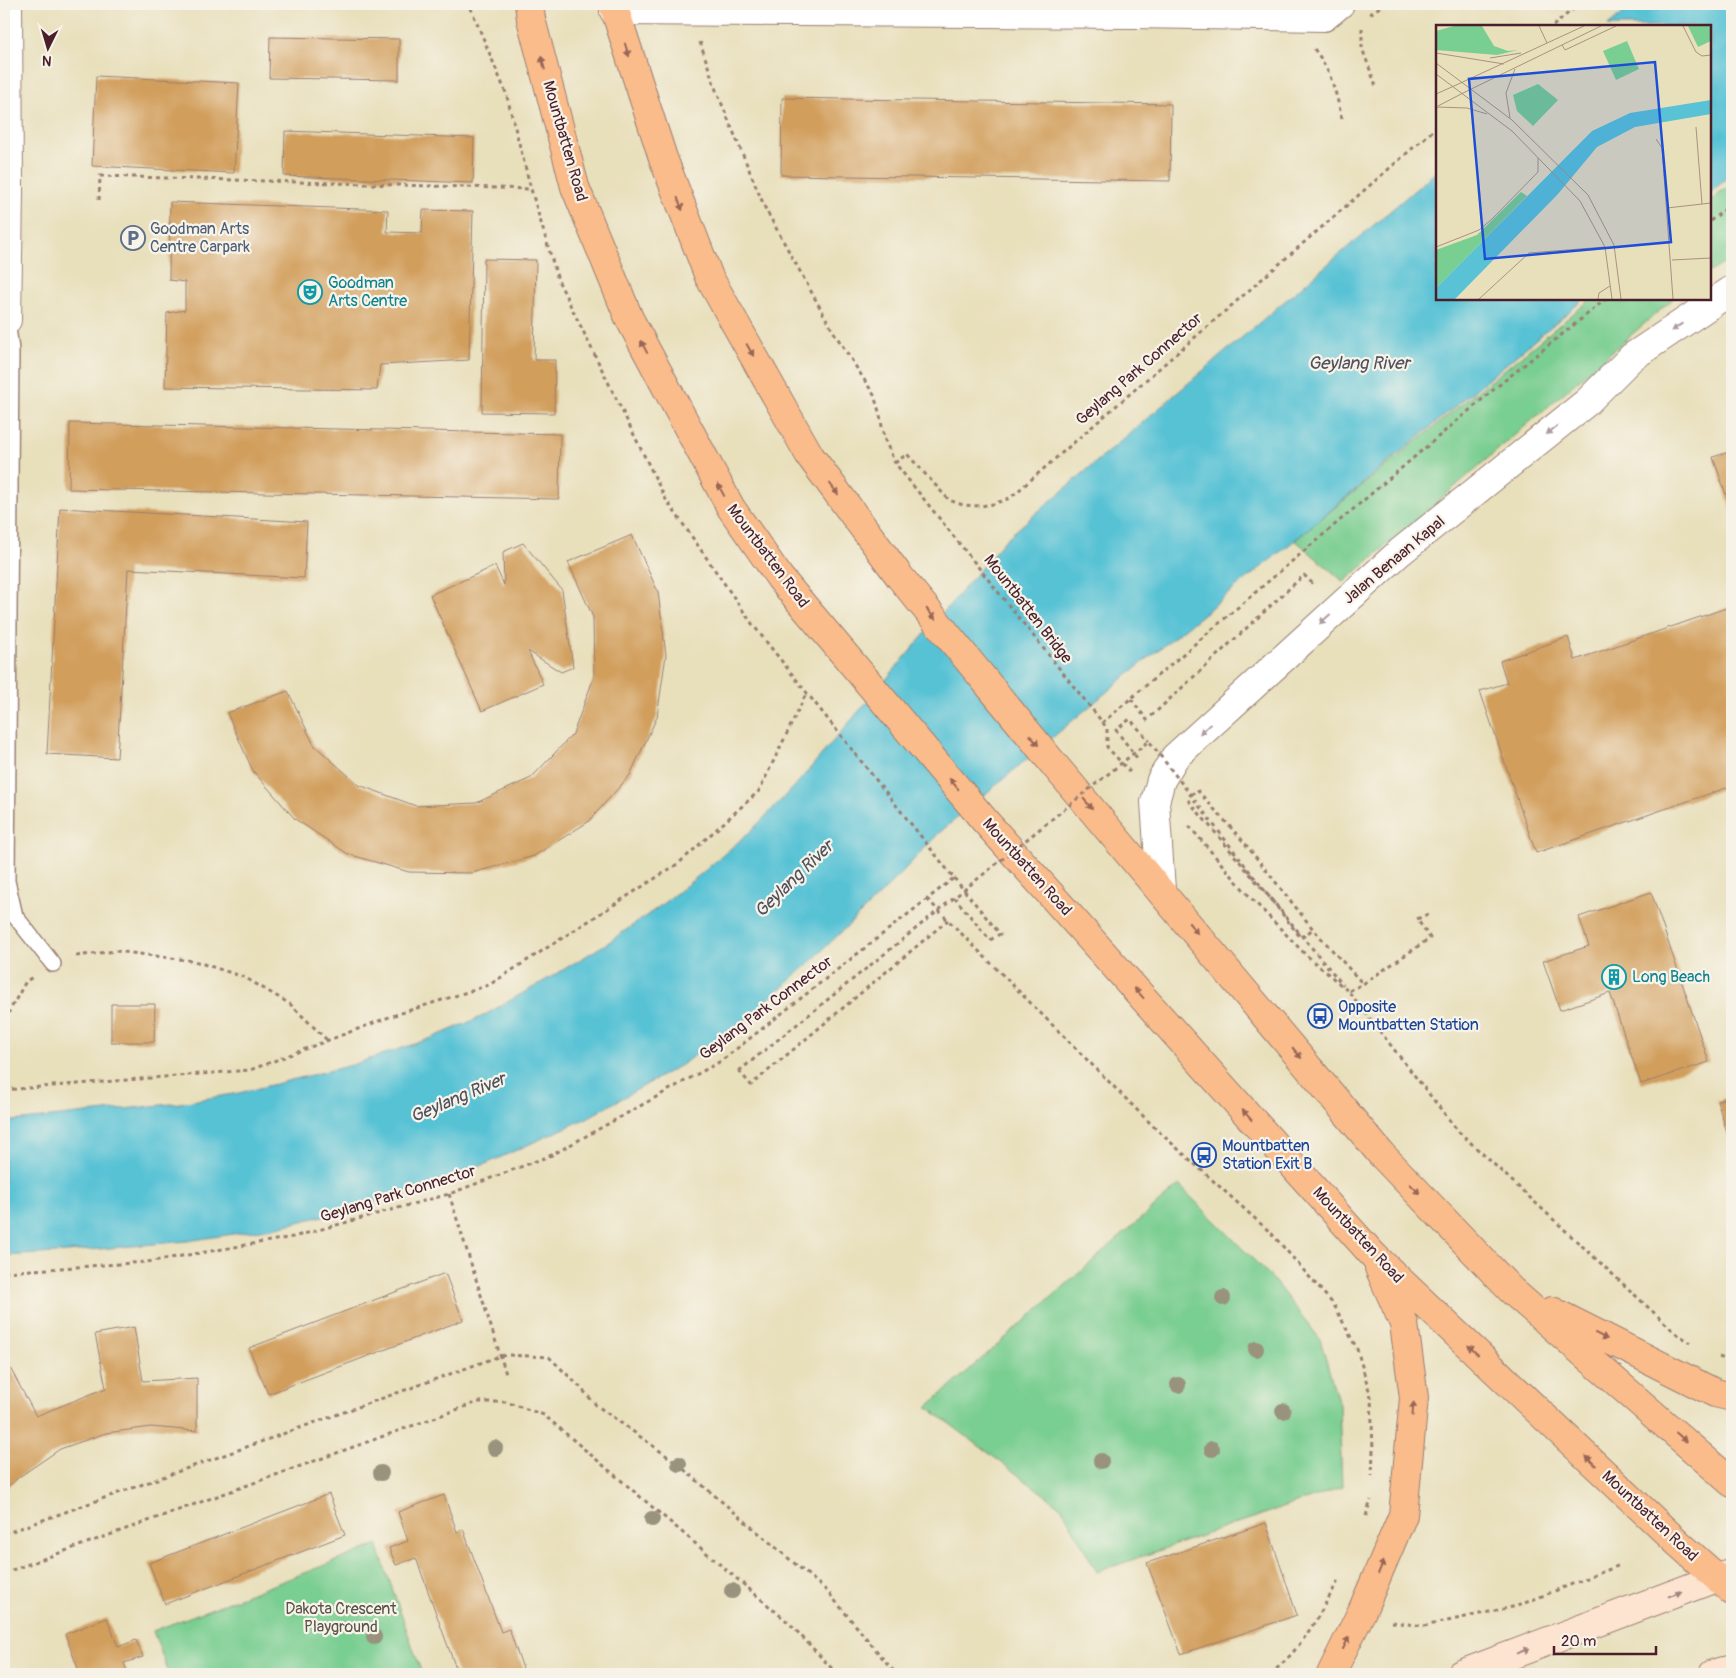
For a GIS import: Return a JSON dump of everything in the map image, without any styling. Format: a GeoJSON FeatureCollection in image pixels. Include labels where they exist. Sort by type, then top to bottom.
{"type":"FeatureCollection","features":[{"type":"Feature","properties":{"kind":"main road","name":"Mountbatten Road"},"geometry":{"type":"LineString","coordinates":[[529,4],[531,19],[575,187],[629,318],[731,508],[780,578],[986,821],[1373,1256],[1727,1581]]}},
{"type":"Feature","properties":{"kind":"main road"},"geometry":{"type":"LineString","coordinates":[[613,7],[663,158],[709,277],[810,456],[900,577],[1056,767],[1381,1154],[1511,1290],[1732,1483]]}},
{"type":"Feature","properties":{"kind":"main road"},"geometry":{"type":"LineString","coordinates":[[1331,1674],[1362,1611],[1403,1515],[1414,1398],[1404,1324],[1373,1256]]}},
{"type":"Feature","properties":{"kind":"main road"},"geometry":{"type":"LineString","coordinates":[[1511,1290],[1715,1393],[1732,1397]]}},
{"type":"Feature","properties":{"kind":"main road"},"geometry":{"type":"LineString","coordinates":[[1461,1674],[1727,1581]]}},
{"type":"Feature","properties":{"kind":"main road"},"geometry":{"type":"LineString","coordinates":[[1713,1674],[1732,1668]]}},
{"type":"Feature","properties":{"kind":"street"},"geometry":{"type":"LineString","coordinates":[[5,320],[10,194],[8,4]]}},
{"type":"Feature","properties":{"kind":"street"},"geometry":{"type":"LineString","coordinates":[[613,7],[690,10],[1324,17],[1340,4]]}},
{"type":"Feature","properties":{"kind":"street","name":"Jalan Benaan Kapal"},"geometry":{"type":"LineString","coordinates":[[1161,890],[1155,802],[1161,780],[1175,756],[1393,558],[1587,402],[1632,357],[1732,290]]}},
{"type":"Feature","properties":{"kind":"lane"},"geometry":{"type":"LineString","coordinates":[[5,320],[10,345],[8,881],[15,916],[53,964]]}},
{"type":"Feature","properties":{"kind":"path"},"geometry":{"type":"LineString","coordinates":[[1554,25],[1579,4]]}},
{"type":"Feature","properties":{"kind":"path"},"geometry":{"type":"LineString","coordinates":[[690,10],[716,90],[765,208],[833,331],[874,395],[884,438],[895,463]]}},
{"type":"Feature","properties":{"kind":"path"},"geometry":{"type":"LineString","coordinates":[[1362,20],[1362,48],[1377,89]]}},
{"type":"Feature","properties":{"kind":"path"},"geometry":{"type":"LineString","coordinates":[[1308,43],[1321,58],[1334,83],[1342,119]]}},
{"type":"Feature","properties":{"kind":"path","name":"Geylang Park Connector"},"geometry":{"type":"LineString","coordinates":[[895,463],[907,454],[949,500],[963,505],[981,506],[1010,498],[1436,128]]}},
{"type":"Feature","properties":{"kind":"path"},"geometry":{"type":"LineString","coordinates":[[99,200],[100,176],[531,189]]}},
{"type":"Feature","properties":{"kind":"path"},"geometry":{"type":"LineString","coordinates":[[1711,220],[1732,204]]}},
{"type":"Feature","properties":{"kind":"path"},"geometry":{"type":"LineString","coordinates":[[1349,992],[1304,953],[1264,911],[1180,815],[1155,802],[1139,786],[1107,747],[1106,728],[1102,723],[1499,385],[1605,300]]}},
{"type":"Feature","properties":{"kind":"path","name":"Mountbatten Bridge"},"geometry":{"type":"LineString","coordinates":[[895,463],[1102,723]]}},
{"type":"Feature","properties":{"kind":"path"},"geometry":{"type":"LineString","coordinates":[[1131,700],[1147,720],[1304,575],[1316,586]]}},
{"type":"Feature","properties":{"kind":"path"},"geometry":{"type":"LineString","coordinates":[[4,1090],[250,1070],[392,1016],[489,985],[679,863],[759,791],[808,691],[817,705],[1000,934],[990,940],[955,898]]}},
{"type":"Feature","properties":{"kind":"path"},"geometry":{"type":"LineString","coordinates":[[1140,761],[1116,730],[1130,719],[1301,938],[1313,929]]}},
{"type":"Feature","properties":{"kind":"path","name":"Geylang Park Connector"},"geometry":{"type":"LineString","coordinates":[[948,920],[751,1085],[739,1071],[1149,741]]}},
{"type":"Feature","properties":{"kind":"path"},"geometry":{"type":"LineString","coordinates":[[1364,984],[1313,929],[1243,841],[1198,790],[1186,798],[1349,992],[1458,1132],[1677,1334],[1697,1346]]}},
{"type":"Feature","properties":{"kind":"path","name":"Geylang Park Connector"},"geometry":{"type":"LineString","coordinates":[[4,1272],[147,1262],[283,1239],[449,1194],[552,1155],[721,1061],[954,878]]}},
{"type":"Feature","properties":{"kind":"path"},"geometry":{"type":"LineString","coordinates":[[927,899],[1156,1129],[1272,1234],[1334,1305],[1357,1349],[1371,1398],[1374,1450],[1372,1479]]}},
{"type":"Feature","properties":{"kind":"path"},"geometry":{"type":"LineString","coordinates":[[1349,992],[1364,984],[1430,938],[1417,919],[1428,914]]}},
{"type":"Feature","properties":{"kind":"path"},"geometry":{"type":"LineString","coordinates":[[4,1021],[26,981],[53,964],[65,958],[116,951],[194,961],[244,976],[290,1004],[327,1040]]}},
{"type":"Feature","properties":{"kind":"path"},"geometry":{"type":"LineString","coordinates":[[449,1194],[506,1374]]}},
{"type":"Feature","properties":{"kind":"path"},"geometry":{"type":"LineString","coordinates":[[1711,1354],[1732,1363]]}},
{"type":"Feature","properties":{"kind":"path"},"geometry":{"type":"LineString","coordinates":[[4,1534],[500,1356],[549,1357],[596,1405],[674,1461],[828,1591],[896,1674]]}},
{"type":"Feature","properties":{"kind":"path"},"geometry":{"type":"LineString","coordinates":[[4,1573],[478,1402],[506,1402],[544,1415],[789,1623],[837,1674]]}},
{"type":"Feature","properties":{"kind":"path"},"geometry":{"type":"LineString","coordinates":[[1363,1523],[1372,1498]]}},
{"type":"Feature","properties":{"kind":"path"},"geometry":{"type":"LineString","coordinates":[[1384,1621],[1424,1626],[1517,1606],[1620,1565]]}},
{"type":"Feature","properties":{"kind":"path"},"geometry":{"type":"LineString","coordinates":[[1270,1674],[1282,1665],[1309,1630],[1342,1572]]}},
{"type":"Feature","properties":{"kind":"green space"},"geometry":{"type":"Polygon","coordinates":[[[1732,183],[1732,259],[1711,271],[1711,200],[1732,183]]]}},
{"type":"Feature","properties":{"kind":"green space"},"geometry":{"type":"Polygon","coordinates":[[[1590,300],[1672,300],[1344,582],[1295,540],[1590,300]]]}},
{"type":"Feature","properties":{"kind":"green space"},"geometry":{"type":"Polygon","coordinates":[[[1179,1185],[1271,1277],[1320,1339],[1339,1405],[1342,1487],[1097,1572],[1061,1507],[927,1407],[1179,1185]]]}},
{"type":"Feature","properties":{"kind":"green space","name":"Dakota Crescent Playground"},"geometry":{"type":"Polygon","coordinates":[[[377,1545],[422,1674],[169,1674],[153,1631],[377,1545]]]}},
{"type":"Feature","properties":{"kind":"water"},"geometry":{"type":"Polygon","coordinates":[[[1634,4],[1732,4],[1732,174],[1711,192],[1711,25],[1609,25],[1634,4]]]}},
{"type":"Feature","properties":{"kind":"water","name":"Geylang River"},"geometry":{"type":"Polygon","coordinates":[[[1436,172],[1436,300],[1583,300],[1295,540],[1121,680],[939,833],[887,888],[804,968],[747,1018],[681,1065],[587,1118],[488,1163],[357,1208],[273,1228],[187,1241],[4,1256],[4,1122],[180,1103],[239,1093],[352,1065],[432,1038],[483,1016],[558,973],[609,942],[656,909],[701,874],[751,831],[795,786],[1006,539],[1436,172]]]}},
{"type":"Feature","properties":{"kind":"building"},"geometry":{"type":"Polygon","coordinates":[[[270,37],[399,39],[399,80],[269,78],[270,37]]]}},
{"type":"Feature","properties":{"kind":"building"},"geometry":{"type":"Polygon","coordinates":[[[96,76],[239,83],[234,173],[92,166],[96,76]]]}},
{"type":"Feature","properties":{"kind":"building"},"geometry":{"type":"Polygon","coordinates":[[[782,98],[1171,104],[1170,181],[781,175],[782,98]]]}},
{"type":"Feature","properties":{"kind":"building"},"geometry":{"type":"Polygon","coordinates":[[[285,131],[474,138],[473,183],[284,176],[285,131]]]}},
{"type":"Feature","properties":{"kind":"building"},"geometry":{"type":"Polygon","coordinates":[[[170,202],[388,210],[387,232],[422,233],[423,210],[473,211],[469,360],[380,365],[377,390],[165,387],[167,313],[185,310],[185,282],[169,280],[170,202]]]}},
{"type":"Feature","properties":{"kind":"building"},"geometry":{"type":"Polygon","coordinates":[[[484,259],[536,260],[534,360],[555,360],[554,413],[482,412],[484,259]]]}},
{"type":"Feature","properties":{"kind":"building"},"geometry":{"type":"Polygon","coordinates":[[[70,423],[560,434],[559,499],[69,489],[70,423]]]}},
{"type":"Feature","properties":{"kind":"building"},"geometry":{"type":"Polygon","coordinates":[[[1732,451],[1732,512],[1713,457],[1732,451]]]}},
{"type":"Feature","properties":{"kind":"building"},"geometry":{"type":"Polygon","coordinates":[[[60,508],[307,522],[304,578],[128,569],[117,758],[47,754],[60,508]]]}},
{"type":"Feature","properties":{"kind":"building"},"geometry":{"type":"Polygon","coordinates":[[[632,535],[658,592],[666,655],[657,717],[630,775],[588,822],[534,856],[472,873],[409,872],[348,854],[295,819],[253,771],[227,713],[288,691],[314,745],[359,785],[416,806],[476,803],[531,778],[573,734],[594,677],[593,617],[568,562],[632,535]]]}},
{"type":"Feature","properties":{"kind":"building"},"geometry":{"type":"Polygon","coordinates":[[[523,543],[562,590],[573,667],[561,672],[528,651],[543,684],[482,711],[430,595],[495,566],[504,585],[503,552],[523,543]]]}},
{"type":"Feature","properties":{"kind":"building"},"geometry":{"type":"Polygon","coordinates":[[[1732,606],[1732,786],[1536,853],[1480,691],[1507,683],[1500,661],[1568,637],[1575,660],[1732,606]]]}},
{"type":"Feature","properties":{"kind":"building","name":"Long Beach"},"geometry":{"type":"Polygon","coordinates":[[[1651,892],[1709,1062],[1641,1084],[1610,993],[1560,1010],[1543,961],[1589,946],[1579,917],[1651,892]]]}},
{"type":"Feature","properties":{"kind":"building"},"geometry":{"type":"Polygon","coordinates":[[[111,1004],[155,1004],[154,1042],[111,1042],[111,1004]]]}},
{"type":"Feature","properties":{"kind":"building"},"geometry":{"type":"Polygon","coordinates":[[[1732,1096],[1732,1148],[1717,1101],[1732,1096]]]}},
{"type":"Feature","properties":{"kind":"building"},"geometry":{"type":"Polygon","coordinates":[[[445,1273],[463,1320],[268,1394],[249,1348],[445,1273]]]}},
{"type":"Feature","properties":{"kind":"building"},"geometry":{"type":"Polygon","coordinates":[[[134,1327],[143,1381],[197,1378],[197,1431],[151,1427],[106,1433],[60,1449],[19,1477],[4,1490],[4,1368],[9,1366],[36,1416],[106,1388],[95,1334],[134,1327]]]}},
{"type":"Feature","properties":{"kind":"building"},"geometry":{"type":"Polygon","coordinates":[[[329,1494],[345,1535],[165,1604],[149,1563],[329,1494]]]}},
{"type":"Feature","properties":{"kind":"building"},"geometry":{"type":"Polygon","coordinates":[[[444,1495],[457,1532],[463,1529],[501,1632],[509,1629],[525,1674],[458,1674],[416,1558],[396,1565],[389,1548],[408,1541],[398,1512],[444,1495]]]}},
{"type":"Feature","properties":{"kind":"building"},"geometry":{"type":"Polygon","coordinates":[[[1266,1523],[1297,1615],[1181,1654],[1147,1563],[1266,1523]]]}},
{"type":"Feature","properties":{"kind":"building"},"geometry":{"type":"Polygon","coordinates":[[[107,1618],[118,1647],[136,1640],[143,1657],[124,1663],[128,1674],[71,1674],[79,1671],[65,1634],[107,1618]]]}},
{"type":"Feature","properties":{"kind":"place","name":"Goodman Arts Centre Carpark"},"geometry":{"type":"Point","coordinates":[133,238]}},
{"type":"Feature","properties":{"kind":"place","name":"Goodman Arts Centre"},"geometry":{"type":"Point","coordinates":[310,292]}},
{"type":"Feature","properties":{"kind":"place","name":"Long Beach"},"geometry":{"type":"Point","coordinates":[1614,977]}},
{"type":"Feature","properties":{"kind":"place","name":"Opposite Mountbatten Station"},"geometry":{"type":"Point","coordinates":[1320,1016]}},
{"type":"Feature","properties":{"kind":"place","name":"Mountbatten Station Exit B"},"geometry":{"type":"Point","coordinates":[1204,1155]}}]}
